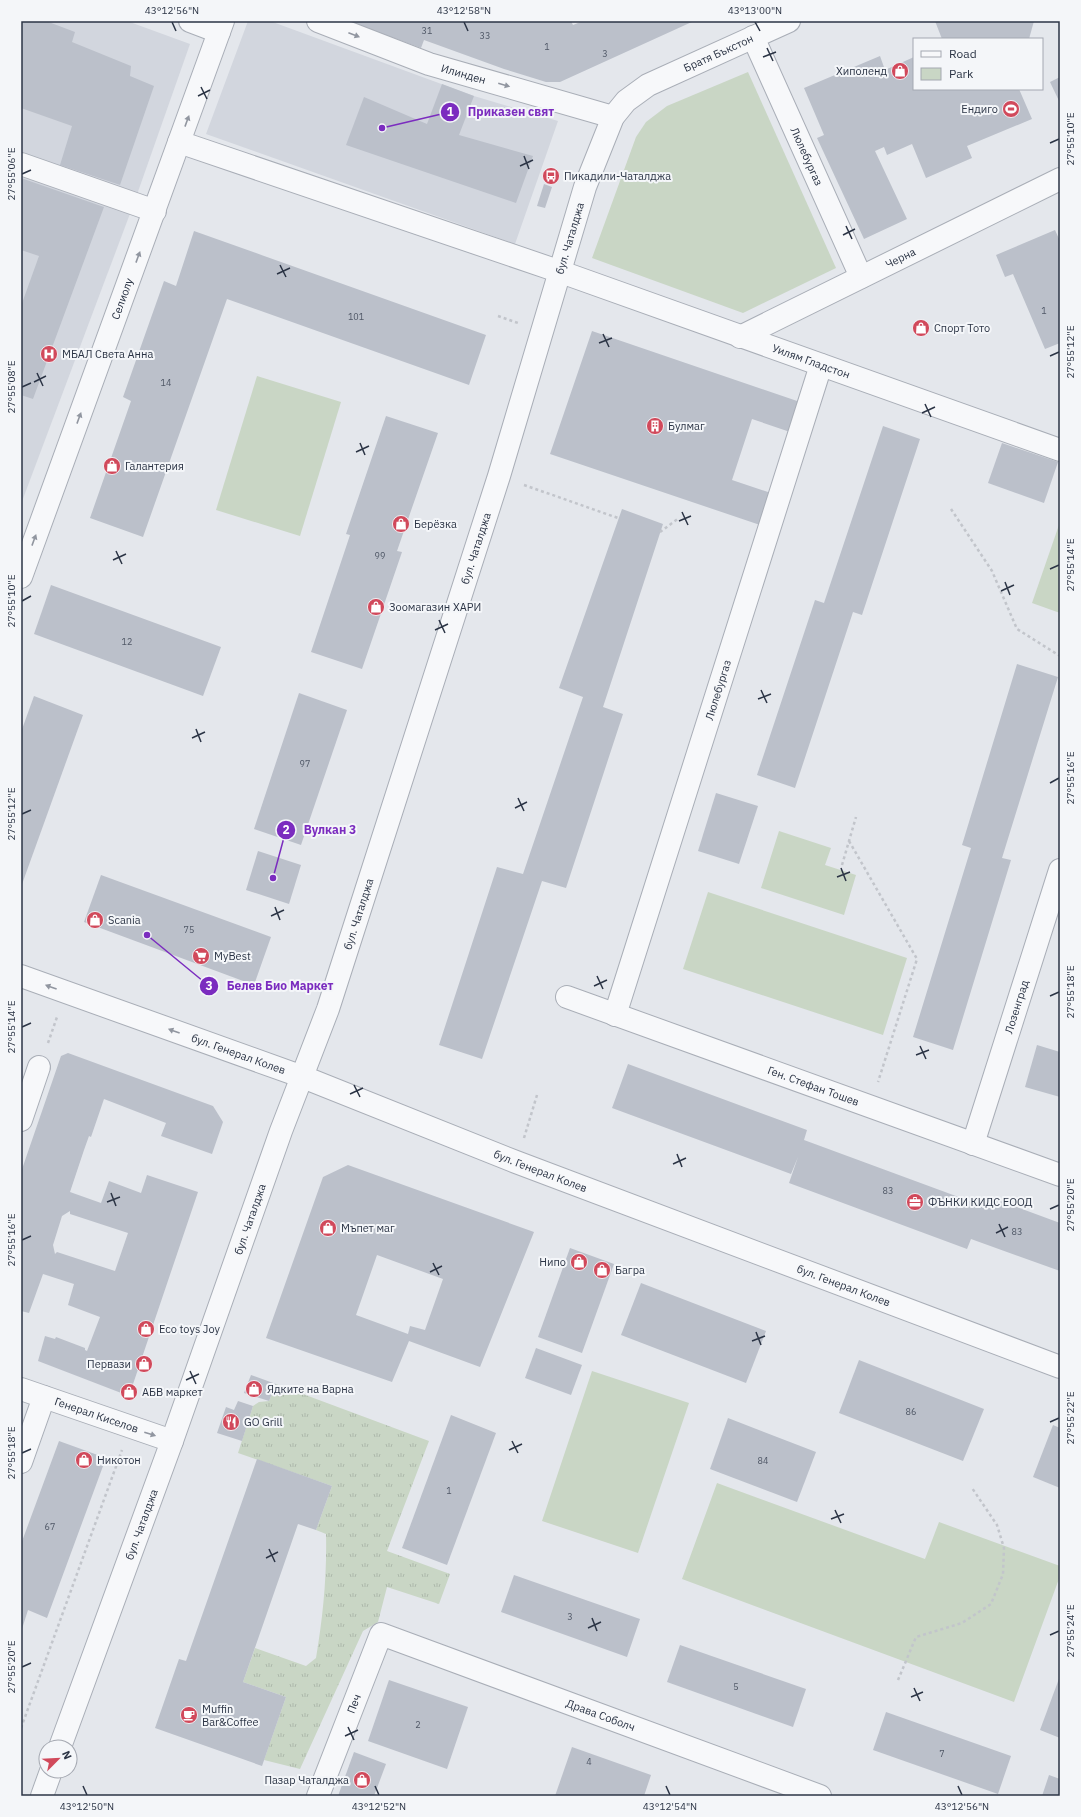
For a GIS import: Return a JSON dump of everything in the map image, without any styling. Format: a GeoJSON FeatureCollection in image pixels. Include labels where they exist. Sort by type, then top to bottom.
{"type":"FeatureCollection","features":[{"type":"Feature","properties":{"kind":"street"},"geometry":{"type":"LineString","coordinates":[[190,21],[221,26]]}},
{"type":"Feature","properties":{"kind":"street","name":"Илинден"},"geometry":{"type":"LineString","coordinates":[[318,21],[429,64],[613,117]]}},
{"type":"Feature","properties":{"kind":"street","name":"Братя Бъкстон"},"geometry":{"type":"LineString","coordinates":[[648,85],[789,21]]}},
{"type":"Feature","properties":{"kind":"street","name":"Селиолу"},"geometry":{"type":"LineString","coordinates":[[21,577],[221,26]]}},
{"type":"Feature","properties":{"kind":"street","name":"Люлебургаз"},"geometry":{"type":"LineString","coordinates":[[753,37],[861,277]]}},
{"type":"Feature","properties":{"kind":"street","name":"бул. Чаталджа"},"geometry":{"type":"LineString","coordinates":[[63,1739],[172,1441],[281,1131],[328,1010],[499,476],[586,187],[613,117],[626,101],[648,85]]}},
{"type":"Feature","properties":{"kind":"street","name":"Уилям Гладстон"},"geometry":{"type":"LineString","coordinates":[[180,142],[561,272],[1060,450]]}},
{"type":"Feature","properties":{"kind":"street"},"geometry":{"type":"LineString","coordinates":[[21,164],[155,211]]}},
{"type":"Feature","properties":{"kind":"street","name":"Черна"},"geometry":{"type":"LineString","coordinates":[[740,337],[1060,179]]}},
{"type":"Feature","properties":{"kind":"street","name":"Люлебургаз"},"geometry":{"type":"LineString","coordinates":[[615,1015],[821,365]]}},
{"type":"Feature","properties":{"kind":"street","name":"Лозенград"},"geometry":{"type":"LineString","coordinates":[[973,1144],[1060,870]]}},
{"type":"Feature","properties":{"kind":"street","name":"бул. Генерал Колев"},"geometry":{"type":"LineString","coordinates":[[21,976],[303,1077],[516,1162],[1060,1367]]}},
{"type":"Feature","properties":{"kind":"street","name":"Ген. Стефан Тошев"},"geometry":{"type":"LineString","coordinates":[[567,997],[1060,1175]]}},
{"type":"Feature","properties":{"kind":"street"},"geometry":{"type":"LineString","coordinates":[[21,1120],[39,1067]]}},
{"type":"Feature","properties":{"kind":"street","name":"Генерал Киселов"},"geometry":{"type":"LineString","coordinates":[[21,1389],[172,1441]]}},
{"type":"Feature","properties":{"kind":"street"},"geometry":{"type":"LineString","coordinates":[[21,1462],[44,1397]]}},
{"type":"Feature","properties":{"kind":"street","name":"Печ"},"geometry":{"type":"LineString","coordinates":[[318,1796],[382,1634]]}},
{"type":"Feature","properties":{"kind":"street","name":"Драва Соболч"},"geometry":{"type":"LineString","coordinates":[[382,1634],[820,1796]]}},
{"type":"Feature","properties":{"kind":"street"},"geometry":{"type":"LineString","coordinates":[[42,1796],[48,1779]]}},
{"type":"Feature","properties":{"kind":"path"},"geometry":{"type":"LineString","coordinates":[[499,476],[618,518]]}},
{"type":"Feature","properties":{"kind":"path"},"geometry":{"type":"LineString","coordinates":[[950,509],[992,571],[1016,629],[1060,656]]}},
{"type":"Feature","properties":{"kind":"path"},"geometry":{"type":"LineString","coordinates":[[660,532],[679,518]]}},
{"type":"Feature","properties":{"kind":"path"},"geometry":{"type":"LineString","coordinates":[[842,865],[856,817]]}},
{"type":"Feature","properties":{"kind":"path"},"geometry":{"type":"LineString","coordinates":[[849,841],[917,960],[870,1107]]}},
{"type":"Feature","properties":{"kind":"path"},"geometry":{"type":"LineString","coordinates":[[39,1067],[66,992]]}},
{"type":"Feature","properties":{"kind":"path"},"geometry":{"type":"LineString","coordinates":[[516,1162],[537,1095]]}},
{"type":"Feature","properties":{"kind":"path"},"geometry":{"type":"LineString","coordinates":[[21,1728],[130,1427]]}},
{"type":"Feature","properties":{"kind":"path"},"geometry":{"type":"LineString","coordinates":[[898,1680],[916,1638],[962,1623],[991,1604],[1003,1574],[1004,1548],[997,1525],[972,1488]]}},
{"type":"Feature","properties":{"kind":"shaded area","name":"МБАЛ Света Анна"},"geometry":{"type":"Polygon","coordinates":[[[21,21],[127,21],[190,44],[134,203],[21,504],[21,21]]]}},
{"type":"Feature","properties":{"kind":"shaded area"},"geometry":{"type":"Polygon","coordinates":[[[248,21],[270,21],[474,96],[558,121],[515,244],[206,134],[248,21]]]}},
{"type":"Feature","properties":{"kind":"green space"},"geometry":{"type":"Polygon","coordinates":[[[748,72],[836,268],[743,313],[592,258],[636,137],[646,122],[667,106],[748,72]]]}},
{"type":"Feature","properties":{"kind":"green space"},"geometry":{"type":"Polygon","coordinates":[[[257,376],[341,402],[300,536],[216,510],[257,376]]]}},
{"type":"Feature","properties":{"kind":"green space"},"geometry":{"type":"Polygon","coordinates":[[[1060,522],[1060,613],[1032,603],[1060,522]]]}},
{"type":"Feature","properties":{"kind":"green space"},"geometry":{"type":"Polygon","coordinates":[[[779,831],[831,848],[825,865],[856,875],[844,915],[761,888],[779,831]]]}},
{"type":"Feature","properties":{"kind":"green space"},"geometry":{"type":"Polygon","coordinates":[[[708,892],[907,958],[883,1035],[683,969],[708,892]]]}},
{"type":"Feature","properties":{"kind":"green space"},"geometry":{"type":"Polygon","coordinates":[[[592,1371],[689,1403],[638,1553],[542,1521],[592,1371]]]}},
{"type":"Feature","properties":{"kind":"green space"},"geometry":{"type":"Polygon","coordinates":[[[276,1384],[429,1441],[387,1551],[450,1574],[439,1604],[387,1587],[378,1622],[363,1631],[300,1769],[264,1760],[286,1697],[243,1682],[255,1648],[306,1666],[316,1658],[323,1612],[326,1534],[316,1530],[332,1486],[238,1453],[253,1406],[259,1402],[269,1401],[276,1384]]]}},
{"type":"Feature","properties":{"kind":"green space"},"geometry":{"type":"Polygon","coordinates":[[[717,1483],[925,1559],[939,1522],[1060,1566],[1060,1576],[1014,1702],[682,1579],[717,1483]]]}},
{"type":"Feature","properties":{"kind":"building"},"geometry":{"type":"Polygon","coordinates":[[[21,21],[46,21],[75,32],[72,42],[131,66],[130,76],[154,86],[120,185],[60,165],[72,126],[21,108],[21,21]]]}},
{"type":"Feature","properties":{"kind":"building"},"geometry":{"type":"Polygon","coordinates":[[[348,21],[571,21],[573,25],[583,21],[694,21],[560,82],[546,82],[504,69],[424,40],[421,48],[348,21]]]}},
{"type":"Feature","properties":{"kind":"building"},"geometry":{"type":"Polygon","coordinates":[[[935,21],[1034,21],[1029,38],[942,38],[935,21]]]}},
{"type":"Feature","properties":{"kind":"building"},"geometry":{"type":"Polygon","coordinates":[[[880,56],[885,70],[913,57],[913,90],[1019,90],[1032,119],[967,146],[972,158],[926,178],[912,144],[887,155],[884,147],[875,151],[907,219],[864,239],[817,138],[824,135],[804,88],[880,56]]]}},
{"type":"Feature","properties":{"kind":"building"},"geometry":{"type":"Polygon","coordinates":[[[1060,77],[1060,103],[1050,82],[1060,77]]]}},
{"type":"Feature","properties":{"kind":"building"},"geometry":{"type":"Polygon","coordinates":[[[442,84],[474,96],[459,135],[533,156],[516,203],[346,145],[364,97],[427,124],[442,84]]]}},
{"type":"Feature","properties":{"kind":"building"},"geometry":{"type":"Polygon","coordinates":[[[21,178],[104,207],[33,399],[21,395],[21,306],[39,256],[21,250],[21,178]]]}},
{"type":"Feature","properties":{"kind":"building"},"geometry":{"type":"Polygon","coordinates":[[[544,184],[552,187],[545,208],[537,206],[544,184]]]}},
{"type":"Feature","properties":{"kind":"building"},"geometry":{"type":"Polygon","coordinates":[[[1055,230],[1060,241],[1060,343],[1045,349],[1013,274],[1005,277],[996,255],[1055,230]]]}},
{"type":"Feature","properties":{"kind":"building"},"geometry":{"type":"Polygon","coordinates":[[[194,231],[486,335],[469,385],[227,299],[143,537],[90,518],[131,401],[123,397],[164,281],[176,286],[194,231]]]}},
{"type":"Feature","properties":{"kind":"building","name":"Булмаг"},"geometry":{"type":"Polygon","coordinates":[[[592,331],[803,403],[793,433],[752,419],[732,480],[774,494],[763,526],[550,454],[592,331]]]}},
{"type":"Feature","properties":{"kind":"building"},"geometry":{"type":"Polygon","coordinates":[[[386,416],[438,433],[397,551],[402,552],[362,669],[311,652],[350,535],[346,534],[386,416]]]}},
{"type":"Feature","properties":{"kind":"building"},"geometry":{"type":"Polygon","coordinates":[[[883,426],[920,439],[862,615],[853,612],[795,788],[757,775],[815,600],[824,603],[883,426]]]}},
{"type":"Feature","properties":{"kind":"building"},"geometry":{"type":"Polygon","coordinates":[[[1002,443],[1058,462],[1044,503],[988,483],[1002,443]]]}},
{"type":"Feature","properties":{"kind":"building"},"geometry":{"type":"Polygon","coordinates":[[[622,509],[663,524],[603,707],[623,714],[566,888],[542,881],[482,1059],[439,1045],[497,867],[523,874],[583,697],[559,688],[622,509]]]}},
{"type":"Feature","properties":{"kind":"building"},"geometry":{"type":"Polygon","coordinates":[[[51,585],[221,647],[203,696],[34,634],[51,585]]]}},
{"type":"Feature","properties":{"kind":"building"},"geometry":{"type":"Polygon","coordinates":[[[1017,664],[1058,677],[1002,858],[1011,860],[953,1050],[913,1037],[971,848],[962,845],[1017,664]]]}},
{"type":"Feature","properties":{"kind":"building"},"geometry":{"type":"Polygon","coordinates":[[[299,693],[347,710],[301,845],[254,829],[299,693]]]}},
{"type":"Feature","properties":{"kind":"building"},"geometry":{"type":"Polygon","coordinates":[[[34,696],[83,715],[21,887],[21,732],[34,696]]]}},
{"type":"Feature","properties":{"kind":"building"},"geometry":{"type":"Polygon","coordinates":[[[716,793],[758,806],[739,864],[698,851],[716,793]]]}},
{"type":"Feature","properties":{"kind":"building"},"geometry":{"type":"Polygon","coordinates":[[[258,851],[301,865],[289,904],[246,890],[258,851]]]}},
{"type":"Feature","properties":{"kind":"building"},"geometry":{"type":"Polygon","coordinates":[[[101,875],[271,937],[254,985],[84,922],[101,875]]]}},
{"type":"Feature","properties":{"kind":"building"},"geometry":{"type":"Polygon","coordinates":[[[1037,1045],[1060,1052],[1060,1097],[1025,1087],[1037,1045]]]}},
{"type":"Feature","properties":{"kind":"building"},"geometry":{"type":"Polygon","coordinates":[[[68,1053],[213,1106],[223,1122],[212,1154],[161,1136],[166,1123],[104,1099],[91,1137],[89,1136],[84,1150],[70,1192],[101,1203],[109,1181],[141,1193],[147,1175],[198,1192],[129,1396],[38,1361],[45,1336],[55,1339],[56,1337],[85,1348],[87,1351],[100,1317],[68,1305],[74,1284],[43,1274],[29,1313],[21,1311],[21,1172],[61,1056],[68,1053]],[[70,1211],[62,1216],[53,1245],[55,1254],[57,1252],[115,1271],[128,1233],[70,1214],[70,1211]]]}},
{"type":"Feature","properties":{"kind":"building"},"geometry":{"type":"Polygon","coordinates":[[[628,1064],[807,1130],[804,1140],[983,1206],[987,1196],[1060,1223],[1060,1271],[971,1239],[967,1249],[789,1183],[798,1157],[791,1174],[612,1108],[628,1064]]]}},
{"type":"Feature","properties":{"kind":"building"},"geometry":{"type":"Polygon","coordinates":[[[348,1165],[534,1232],[480,1367],[409,1341],[392,1382],[266,1338],[323,1177],[348,1165]],[[377,1255],[356,1315],[408,1334],[410,1326],[425,1330],[443,1279],[377,1255]]]}},
{"type":"Feature","properties":{"kind":"building"},"geometry":{"type":"Polygon","coordinates":[[[570,1248],[614,1264],[582,1353],[538,1337],[570,1248]]]}},
{"type":"Feature","properties":{"kind":"building"},"geometry":{"type":"Polygon","coordinates":[[[641,1283],[766,1331],[746,1383],[621,1335],[641,1283]]]}},
{"type":"Feature","properties":{"kind":"building"},"geometry":{"type":"Polygon","coordinates":[[[536,1348],[582,1365],[571,1395],[525,1378],[536,1348]]]}},
{"type":"Feature","properties":{"kind":"building"},"geometry":{"type":"Polygon","coordinates":[[[859,1360],[984,1409],[963,1461],[839,1413],[859,1360]]]}},
{"type":"Feature","properties":{"kind":"building"},"geometry":{"type":"Polygon","coordinates":[[[251,1375],[276,1384],[269,1401],[244,1393],[251,1375]]]}},
{"type":"Feature","properties":{"kind":"building"},"geometry":{"type":"Polygon","coordinates":[[[238,1401],[253,1406],[242,1441],[217,1433],[226,1407],[234,1410],[238,1401]]]}},
{"type":"Feature","properties":{"kind":"building"},"geometry":{"type":"Polygon","coordinates":[[[451,1415],[496,1433],[447,1565],[402,1548],[451,1415]]]}},
{"type":"Feature","properties":{"kind":"building"},"geometry":{"type":"Polygon","coordinates":[[[728,1418],[816,1452],[797,1502],[710,1469],[728,1418]]]}},
{"type":"Feature","properties":{"kind":"building"},"geometry":{"type":"Polygon","coordinates":[[[1053,1425],[1060,1428],[1060,1488],[1033,1477],[1053,1425]]]}},
{"type":"Feature","properties":{"kind":"building"},"geometry":{"type":"Polygon","coordinates":[[[59,1441],[106,1458],[47,1618],[28,1610],[21,1632],[21,1544],[59,1441]]]}},
{"type":"Feature","properties":{"kind":"building"},"geometry":{"type":"Polygon","coordinates":[[[257,1459],[332,1486],[316,1530],[298,1524],[243,1682],[286,1697],[262,1766],[155,1728],[179,1659],[186,1661],[257,1459]]]}},
{"type":"Feature","properties":{"kind":"building"},"geometry":{"type":"Polygon","coordinates":[[[514,1575],[640,1619],[627,1657],[501,1612],[514,1575]]]}},
{"type":"Feature","properties":{"kind":"building"},"geometry":{"type":"Polygon","coordinates":[[[680,1645],[806,1689],[793,1727],[667,1682],[680,1645]]]}},
{"type":"Feature","properties":{"kind":"building"},"geometry":{"type":"Polygon","coordinates":[[[1060,1676],[1060,1738],[1040,1730],[1060,1676]]]}},
{"type":"Feature","properties":{"kind":"building"},"geometry":{"type":"Polygon","coordinates":[[[389,1680],[468,1707],[447,1769],[368,1741],[389,1680]]]}},
{"type":"Feature","properties":{"kind":"building"},"geometry":{"type":"Polygon","coordinates":[[[886,1712],[1011,1756],[998,1794],[873,1750],[886,1712]]]}},
{"type":"Feature","properties":{"kind":"building"},"geometry":{"type":"Polygon","coordinates":[[[572,1747],[651,1775],[644,1796],[555,1796],[572,1747]]]}},
{"type":"Feature","properties":{"kind":"building","name":"Пазар Чаталджа"},"geometry":{"type":"Polygon","coordinates":[[[354,1752],[386,1764],[374,1796],[338,1796],[354,1752]]]}},
{"type":"Feature","properties":{"kind":"building"},"geometry":{"type":"Polygon","coordinates":[[[1049,1775],[1060,1779],[1060,1796],[1042,1796],[1049,1775]]]}},
{"type":"Feature","properties":{"kind":"place","name":"Хиполенд"},"geometry":{"type":"Point","coordinates":[900,71]}},
{"type":"Feature","properties":{"kind":"place","name":"Ендиго"},"geometry":{"type":"Point","coordinates":[1011,109]}},
{"type":"Feature","properties":{"kind":"place","name":"Приказен свят"},"geometry":{"type":"Point","coordinates":[382,128]}},
{"type":"Feature","properties":{"kind":"place","name":"Пикадили-Чаталджа"},"geometry":{"type":"Point","coordinates":[551,176]}},
{"type":"Feature","properties":{"kind":"place","name":"Спорт Тото"},"geometry":{"type":"Point","coordinates":[921,328]}},
{"type":"Feature","properties":{"kind":"place","name":"МБАЛ Света Анна"},"geometry":{"type":"Point","coordinates":[49,354]}},
{"type":"Feature","properties":{"kind":"place","name":"Булмаг"},"geometry":{"type":"Point","coordinates":[655,426]}},
{"type":"Feature","properties":{"kind":"place","name":"Галантерия"},"geometry":{"type":"Point","coordinates":[112,466]}},
{"type":"Feature","properties":{"kind":"place","name":"Берёзка"},"geometry":{"type":"Point","coordinates":[401,524]}},
{"type":"Feature","properties":{"kind":"place","name":"Зоомагазин ХАРИ"},"geometry":{"type":"Point","coordinates":[376,607]}},
{"type":"Feature","properties":{"kind":"place","name":"Вулкан 3"},"geometry":{"type":"Point","coordinates":[273,878]}},
{"type":"Feature","properties":{"kind":"place","name":"Scania"},"geometry":{"type":"Point","coordinates":[95,920]}},
{"type":"Feature","properties":{"kind":"place","name":"Белев Био Маркет"},"geometry":{"type":"Point","coordinates":[147,935]}},
{"type":"Feature","properties":{"kind":"place","name":"MyBest"},"geometry":{"type":"Point","coordinates":[201,956]}},
{"type":"Feature","properties":{"kind":"place","name":"ФЪНКИ КИДС ЕООД"},"geometry":{"type":"Point","coordinates":[915,1202]}},
{"type":"Feature","properties":{"kind":"place","name":"Мъпет маг"},"geometry":{"type":"Point","coordinates":[328,1228]}},
{"type":"Feature","properties":{"kind":"place","name":"Нипо"},"geometry":{"type":"Point","coordinates":[579,1262]}},
{"type":"Feature","properties":{"kind":"place","name":"Багра"},"geometry":{"type":"Point","coordinates":[602,1270]}},
{"type":"Feature","properties":{"kind":"place","name":"Eco toys Joy"},"geometry":{"type":"Point","coordinates":[146,1329]}},
{"type":"Feature","properties":{"kind":"place","name":"Первази"},"geometry":{"type":"Point","coordinates":[144,1364]}},
{"type":"Feature","properties":{"kind":"place","name":"Ядките на Варна"},"geometry":{"type":"Point","coordinates":[254,1389]}},
{"type":"Feature","properties":{"kind":"place","name":"АБВ маркет"},"geometry":{"type":"Point","coordinates":[129,1392]}},
{"type":"Feature","properties":{"kind":"place","name":"GO Grill"},"geometry":{"type":"Point","coordinates":[231,1422]}},
{"type":"Feature","properties":{"kind":"place","name":"Никотон"},"geometry":{"type":"Point","coordinates":[84,1460]}},
{"type":"Feature","properties":{"kind":"place","name":"Muffin Bar&Coffee"},"geometry":{"type":"Point","coordinates":[189,1715]}},
{"type":"Feature","properties":{"kind":"place","name":"Пазар Чаталджа"},"geometry":{"type":"Point","coordinates":[362,1780]}}]}
